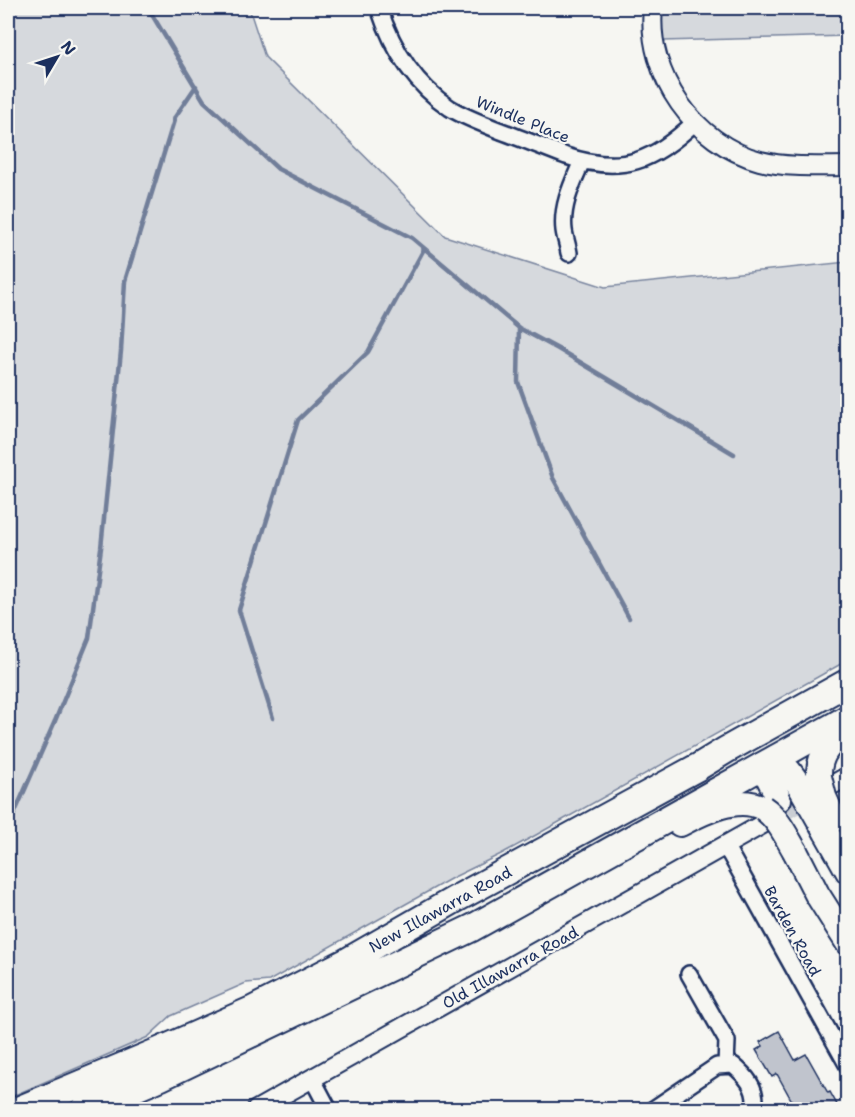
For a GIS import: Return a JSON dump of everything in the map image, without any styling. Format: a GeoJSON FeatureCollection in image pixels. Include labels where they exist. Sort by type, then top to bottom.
{"type":"FeatureCollection","features":[{"type":"Feature","properties":{"kind":"highway","name":"New Illawarra Road"},"geometry":{"type":"LineString","coordinates":[[18,1110],[231,1019],[346,962],[848,682]]}},
{"type":"Feature","properties":{"kind":"highway","name":"New Illawarra Road"},"geometry":{"type":"LineString","coordinates":[[84,1110],[161,1077],[472,928],[848,718]]}},
{"type":"Feature","properties":{"kind":"highway"},"geometry":{"type":"LineString","coordinates":[[750,737],[769,762]]}},
{"type":"Feature","properties":{"kind":"main road"},"geometry":{"type":"LineString","coordinates":[[848,730],[832,742],[820,762],[832,829],[848,871]]}},
{"type":"Feature","properties":{"kind":"main road"},"geometry":{"type":"LineString","coordinates":[[768,810],[769,762],[789,771],[825,781]]}},
{"type":"Feature","properties":{"kind":"main road"},"geometry":{"type":"LineString","coordinates":[[632,838],[657,836],[699,814],[731,804],[752,803],[768,810],[801,849],[848,926]]}},
{"type":"Feature","properties":{"kind":"main road"},"geometry":{"type":"LineString","coordinates":[[832,829],[848,847]]}},
{"type":"Feature","properties":{"kind":"main road"},"geometry":{"type":"LineString","coordinates":[[801,849],[817,894],[848,943]]}},
{"type":"Feature","properties":{"kind":"street","name":"Windle Place"},"geometry":{"type":"LineString","coordinates":[[379,8],[400,56],[419,81],[439,99],[471,119],[582,161],[609,165],[638,160],[661,150],[695,122]]}},
{"type":"Feature","properties":{"kind":"street"},"geometry":{"type":"LineString","coordinates":[[653,8],[652,28],[655,46],[659,65],[669,86],[695,122],[717,141],[744,156],[759,161],[794,166],[848,166]]}},
{"type":"Feature","properties":{"kind":"street"},"geometry":{"type":"LineString","coordinates":[[569,253],[564,217],[582,161]]}},
{"type":"Feature","properties":{"kind":"street","name":"Old Illawarra Road"},"geometry":{"type":"LineString","coordinates":[[256,1110],[723,846],[768,810]]}},
{"type":"Feature","properties":{"kind":"street","name":"Barden Road"},"geometry":{"type":"LineString","coordinates":[[723,846],[730,854],[848,1066]]}},
{"type":"Feature","properties":{"kind":"street"},"geometry":{"type":"LineString","coordinates":[[688,974],[727,1041],[726,1065]]}},
{"type":"Feature","properties":{"kind":"street"},"geometry":{"type":"LineString","coordinates":[[652,1110],[717,1066],[726,1065],[733,1065],[746,1076],[755,1097],[755,1104]]}},
{"type":"Feature","properties":{"kind":"street"},"geometry":{"type":"LineString","coordinates":[[312,1078],[329,1110]]}},
{"type":"Feature","properties":{"kind":"shaded area"},"geometry":{"type":"Polygon","coordinates":[[[8,8],[249,8],[265,57],[445,236],[605,287],[847,262],[848,660],[269,981],[246,983],[171,1016],[148,1037],[8,1098],[8,8]]]}},
{"type":"Feature","properties":{"kind":"shaded area"},"geometry":{"type":"Polygon","coordinates":[[[662,8],[847,8],[847,36],[663,41],[662,8]]]}},
{"type":"Feature","properties":{"kind":"building"},"geometry":{"type":"Polygon","coordinates":[[[779,1031],[795,1060],[806,1054],[840,1110],[797,1110],[777,1074],[772,1077],[756,1050],[763,1046],[760,1042],[779,1031]]]}},
{"type":"Feature","properties":{"kind":"waterway"},"geometry":{"type":"LineString","coordinates":[[148,8],[204,101],[278,169],[412,238],[519,328],[734,454]]}},
{"type":"Feature","properties":{"kind":"waterway"},"geometry":{"type":"LineString","coordinates":[[8,828],[89,638],[101,548],[121,351],[125,281],[175,117],[196,86]]}},
{"type":"Feature","properties":{"kind":"waterway"},"geometry":{"type":"LineString","coordinates":[[273,718],[239,610],[298,420],[368,352],[424,249]]}},
{"type":"Feature","properties":{"kind":"waterway"},"geometry":{"type":"LineString","coordinates":[[519,328],[518,382],[553,478],[629,618]]}},
{"type":"Feature","properties":{"kind":"tunnel"},"geometry":{"type":"LineString","coordinates":[[764,823],[819,792]]}}]}
